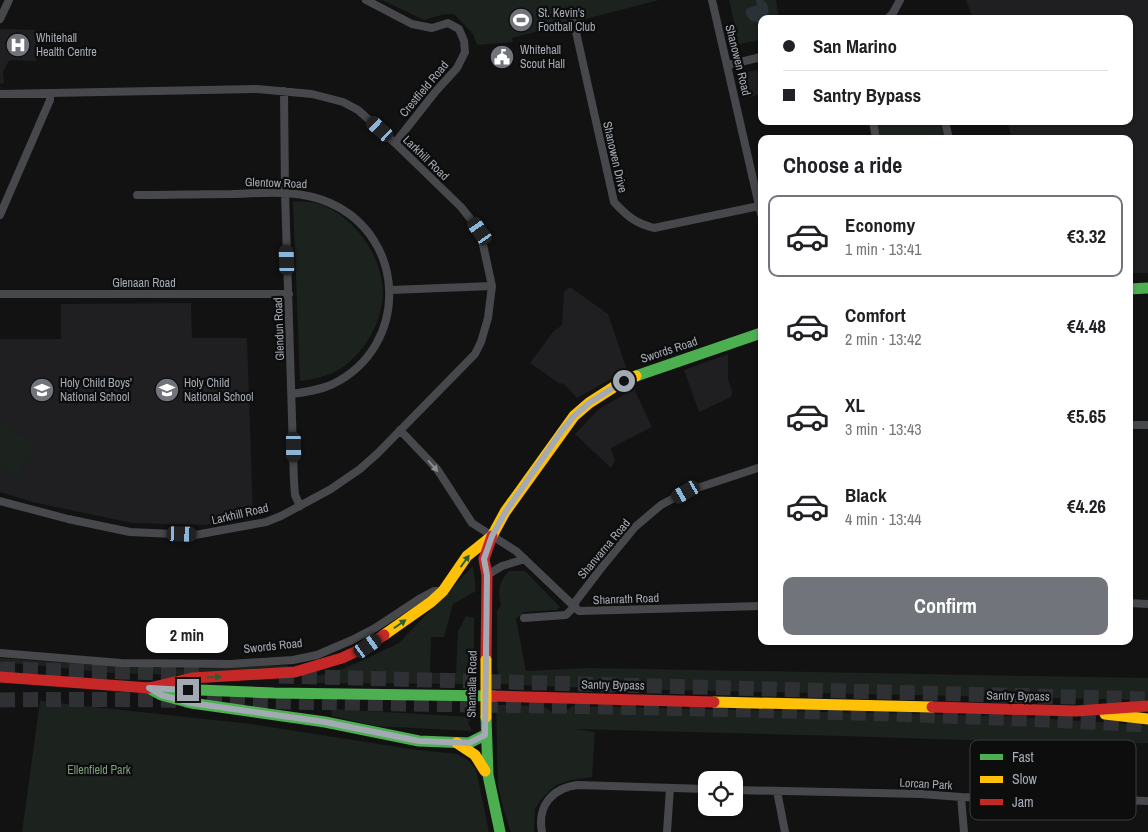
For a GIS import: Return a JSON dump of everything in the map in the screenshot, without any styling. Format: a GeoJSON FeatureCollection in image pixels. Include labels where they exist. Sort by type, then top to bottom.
{"type":"FeatureCollection","features":[{"type":"Feature","properties":{"kind":"main road"},"geometry":{"type":"LineString","coordinates":[[1133,289],[1148,288]]}},
{"type":"Feature","properties":{"kind":"main road","name":"Swords Road"},"geometry":{"type":"LineString","coordinates":[[0,677],[149,688],[192,678],[295,672],[342,658],[368,646],[431,602],[443,591],[467,556],[492,536],[506,511],[561,432],[574,416],[589,403],[636,375],[758,334]]}},
{"type":"Feature","properties":{"kind":"main road","name":"Shantalla Road"},"geometry":{"type":"LineString","coordinates":[[492,536],[484,559],[487,575],[485,735],[488,777],[500,832]]}},
{"type":"Feature","properties":{"kind":"main road","name":"Swords Road"},"geometry":{"type":"LineString","coordinates":[[149,688],[161,695],[191,703],[325,722],[419,741],[469,743],[485,735]]}},
{"type":"Feature","properties":{"kind":"main road","name":"Santry Bypass"},"geometry":{"type":"LineString","coordinates":[[149,688],[274,693],[502,696],[1076,711],[1148,706]]}},
{"type":"Feature","properties":{"kind":"main road","name":"Santry Bypass"},"geometry":{"type":"LineString","coordinates":[[1076,711],[1148,720]]}},
{"type":"Feature","properties":{"kind":"main road"},"geometry":{"type":"LineString","coordinates":[[457,743],[475,755],[488,777]]}},
{"type":"Feature","properties":{"kind":"street"},"geometry":{"type":"LineString","coordinates":[[0,19],[9,0]]}},
{"type":"Feature","properties":{"kind":"street","name":"Crestfield Road"},"geometry":{"type":"LineString","coordinates":[[366,0],[412,24],[432,28],[448,23],[459,29],[464,41],[465,52],[457,68],[394,143]]}},
{"type":"Feature","properties":{"kind":"street","name":"Shanowen Road"},"geometry":{"type":"LineString","coordinates":[[712,0],[758,201]]}},
{"type":"Feature","properties":{"kind":"street"},"geometry":{"type":"LineString","coordinates":[[891,15],[900,0]]}},
{"type":"Feature","properties":{"kind":"street","name":"Shanowen Drive"},"geometry":{"type":"LineString","coordinates":[[574,23],[614,202],[627,217],[654,228],[758,210]]}},
{"type":"Feature","properties":{"kind":"street"},"geometry":{"type":"LineString","coordinates":[[728,65],[758,58]]}},
{"type":"Feature","properties":{"kind":"street","name":"Larkhill Road"},"geometry":{"type":"LineString","coordinates":[[0,94],[257,89],[312,94],[343,102],[358,110],[461,207],[480,231],[492,286],[488,318],[481,342],[474,354],[360,469],[331,489],[266,522],[195,534],[130,532],[68,519],[0,501]]}},
{"type":"Feature","properties":{"kind":"street","name":"Glendun Road"},"geometry":{"type":"LineString","coordinates":[[284,91],[285,193],[294,482],[295,495],[300,506]]}},
{"type":"Feature","properties":{"kind":"street"},"geometry":{"type":"LineString","coordinates":[[0,214],[50,100],[50,93]]}},
{"type":"Feature","properties":{"kind":"street","name":"Glentow Road"},"geometry":{"type":"LineString","coordinates":[[137,196],[285,193],[312,195],[346,210],[371,234],[379,247],[391,290],[387,316],[382,332],[375,346],[365,359],[349,373],[333,384],[312,391],[292,394]]}},
{"type":"Feature","properties":{"kind":"street"},"geometry":{"type":"LineString","coordinates":[[391,290],[492,286]]}},
{"type":"Feature","properties":{"kind":"street","name":"Glenaan Road"},"geometry":{"type":"LineString","coordinates":[[0,294],[289,294]]}},
{"type":"Feature","properties":{"kind":"street"},"geometry":{"type":"LineString","coordinates":[[1133,425],[1148,425]]}},
{"type":"Feature","properties":{"kind":"street"},"geometry":{"type":"LineString","coordinates":[[400,430],[437,469],[472,523],[516,551],[573,608],[566,615],[524,618]]}},
{"type":"Feature","properties":{"kind":"street","name":"Shanvarna Road"},"geometry":{"type":"LineString","coordinates":[[573,608],[576,601],[635,527],[661,506],[686,492],[758,468]]}},
{"type":"Feature","properties":{"kind":"street"},"geometry":{"type":"LineString","coordinates":[[487,575],[502,566],[524,559]]}},
{"type":"Feature","properties":{"kind":"street","name":"Swords Road"},"geometry":{"type":"LineString","coordinates":[[0,653],[121,663],[230,664],[293,660],[317,655],[352,640],[376,628],[428,594],[438,590],[443,591]]}},
{"type":"Feature","properties":{"kind":"street"},"geometry":{"type":"LineString","coordinates":[[1133,603],[1148,604]]}},
{"type":"Feature","properties":{"kind":"street","name":"Shanrath Road"},"geometry":{"type":"LineString","coordinates":[[573,608],[579,612],[589,612],[758,606]]}},
{"type":"Feature","properties":{"kind":"street"},"geometry":{"type":"LineString","coordinates":[[542,832],[541,816],[547,802],[561,788],[569,786],[698,789]]}},
{"type":"Feature","properties":{"kind":"street"},"geometry":{"type":"LineString","coordinates":[[667,832],[670,788]]}},
{"type":"Feature","properties":{"kind":"street"},"geometry":{"type":"LineString","coordinates":[[743,790],[777,791],[784,832]]}},
{"type":"Feature","properties":{"kind":"street","name":"Lorcan Park"},"geometry":{"type":"LineString","coordinates":[[777,791],[882,793],[970,798]]}},
{"type":"Feature","properties":{"kind":"street"},"geometry":{"type":"LineString","coordinates":[[961,798],[964,832]]}},
{"type":"Feature","properties":{"kind":"shaded area"},"geometry":{"type":"Polygon","coordinates":[[[756,0],[763,0],[767,4],[769,12],[767,15],[758,15],[758,22],[751,21],[746,15],[746,9],[757,5],[756,0]]]}},
{"type":"Feature","properties":{"kind":"shaded area"},"geometry":{"type":"Polygon","coordinates":[[[966,0],[1148,0],[1148,273],[1133,273],[1133,135],[1011,135],[1008,125],[1133,125],[1133,15],[972,15],[966,0]]]}},
{"type":"Feature","properties":{"kind":"shaded area","name":"Whitehall Health Centre"},"geometry":{"type":"Polygon","coordinates":[[[0,29],[36,30],[36,61],[9,60],[3,72],[4,83],[0,84],[0,29]]]}},
{"type":"Feature","properties":{"kind":"shaded area"},"geometry":{"type":"Polygon","coordinates":[[[758,70],[758,95],[749,97],[742,73],[758,70]]]}},
{"type":"Feature","properties":{"kind":"shaded area"},"geometry":{"type":"Polygon","coordinates":[[[570,287],[608,314],[627,370],[577,398],[563,383],[560,384],[530,363],[553,332],[562,325],[564,292],[570,287]]]}},
{"type":"Feature","properties":{"kind":"shaded area","name":"Holy Child National School"},"geometry":{"type":"Polygon","coordinates":[[[191,303],[192,338],[247,338],[253,517],[204,525],[132,523],[32,502],[0,492],[0,339],[61,339],[61,304],[191,303]]]}},
{"type":"Feature","properties":{"kind":"shaded area"},"geometry":{"type":"Polygon","coordinates":[[[728,354],[728,380],[732,390],[731,397],[699,412],[684,370],[728,354]]]}},
{"type":"Feature","properties":{"kind":"shaded area"},"geometry":{"type":"Polygon","coordinates":[[[634,389],[652,427],[611,448],[615,461],[611,468],[575,434],[599,409],[634,389]]]}},
{"type":"Feature","properties":{"kind":"green space","name":"St. Kevin's Football Club"},"geometry":{"type":"Polygon","coordinates":[[[382,0],[659,0],[512,38],[513,42],[477,45],[473,34],[454,14],[445,14],[424,20],[382,0]]]}},
{"type":"Feature","properties":{"kind":"green space"},"geometry":{"type":"Polygon","coordinates":[[[729,0],[776,0],[778,15],[758,15],[758,41],[739,44],[729,0]]]}},
{"type":"Feature","properties":{"kind":"green space"},"geometry":{"type":"Polygon","coordinates":[[[877,125],[942,125],[944,135],[879,135],[877,125]]]}},
{"type":"Feature","properties":{"kind":"green space"},"geometry":{"type":"Polygon","coordinates":[[[293,201],[319,204],[332,210],[354,227],[372,251],[378,264],[383,292],[380,314],[376,325],[357,355],[335,372],[300,381],[293,201]]]}},
{"type":"Feature","properties":{"kind":"green space"},"geometry":{"type":"Polygon","coordinates":[[[0,418],[36,447],[14,477],[0,466],[0,418]]]}},
{"type":"Feature","properties":{"kind":"green space"},"geometry":{"type":"Polygon","coordinates":[[[473,566],[476,591],[453,604],[444,637],[431,637],[430,673],[456,673],[458,631],[466,616],[474,618],[474,684],[308,683],[309,678],[343,669],[399,643],[473,566]]]}},
{"type":"Feature","properties":{"kind":"green space"},"geometry":{"type":"Polygon","coordinates":[[[509,571],[525,571],[560,607],[556,610],[524,612],[516,619],[526,671],[589,668],[1148,678],[1148,700],[616,689],[499,684],[497,669],[497,611],[501,605],[500,587],[509,571]]]}},
{"type":"Feature","properties":{"kind":"green space"},"geometry":{"type":"Polygon","coordinates":[[[0,658],[125,667],[191,669],[288,665],[288,668],[192,675],[113,673],[0,662],[0,658]]]}},
{"type":"Feature","properties":{"kind":"green space","name":"Ellenfield Park"},"geometry":{"type":"Polygon","coordinates":[[[40,701],[251,724],[417,750],[457,754],[468,760],[476,769],[489,832],[22,832],[40,701]]]}},
{"type":"Feature","properties":{"kind":"green space"},"geometry":{"type":"Polygon","coordinates":[[[496,705],[543,706],[552,712],[565,712],[573,706],[1005,716],[1148,725],[1148,743],[1136,743],[1136,740],[970,740],[575,729],[595,732],[592,777],[571,780],[556,785],[545,795],[535,808],[534,832],[511,832],[498,786],[496,705]]]}},
{"type":"Feature","properties":{"kind":"green space"},"geometry":{"type":"Polygon","coordinates":[[[331,709],[473,717],[468,722],[472,731],[375,726],[332,716],[331,709]]]}},
{"type":"Feature","properties":{"kind":"tunnel"},"geometry":{"type":"LineString","coordinates":[[0,669],[206,674]]}},
{"type":"Feature","properties":{"kind":"tunnel"},"geometry":{"type":"LineString","coordinates":[[279,676],[1148,699]]}},
{"type":"Feature","properties":{"kind":"tunnel"},"geometry":{"type":"LineString","coordinates":[[0,700],[152,700],[869,713],[1148,725]]}},
{"type":"Feature","properties":{"kind":"traffic: fast"},"geometry":{"type":"LineString","coordinates":[[1133,289],[1148,288]]}},
{"type":"Feature","properties":{"kind":"traffic: fast"},"geometry":{"type":"LineString","coordinates":[[636,376],[758,334]]}},
{"type":"Feature","properties":{"kind":"traffic: fast"},"geometry":{"type":"LineString","coordinates":[[149,688],[274,693],[494,696]]}},
{"type":"Feature","properties":{"kind":"traffic: fast"},"geometry":{"type":"LineString","coordinates":[[152,690],[161,695],[191,703],[325,722],[419,741],[469,743],[485,735]]}},
{"type":"Feature","properties":{"kind":"traffic: fast"},"geometry":{"type":"LineString","coordinates":[[486,717],[488,775],[500,832]]}},
{"type":"Feature","properties":{"kind":"traffic: slow"},"geometry":{"type":"LineString","coordinates":[[384,635],[431,602],[443,591],[467,556],[492,536],[505,512],[574,416],[589,403],[617,385],[636,376]]}},
{"type":"Feature","properties":{"kind":"traffic: slow"},"geometry":{"type":"LineString","coordinates":[[486,660],[486,717]]}},
{"type":"Feature","properties":{"kind":"traffic: slow"},"geometry":{"type":"LineString","coordinates":[[714,702],[932,707]]}},
{"type":"Feature","properties":{"kind":"traffic: slow"},"geometry":{"type":"LineString","coordinates":[[1105,714],[1148,719]]}},
{"type":"Feature","properties":{"kind":"traffic: slow"},"geometry":{"type":"LineString","coordinates":[[457,743],[475,755],[485,771]]}},
{"type":"Feature","properties":{"kind":"traffic: jam"},"geometry":{"type":"LineString","coordinates":[[486,660],[487,575],[484,559],[492,536]]}},
{"type":"Feature","properties":{"kind":"traffic: jam"},"geometry":{"type":"LineString","coordinates":[[0,677],[149,688],[192,678],[295,672],[342,658],[368,646],[384,635]]}},
{"type":"Feature","properties":{"kind":"traffic: jam"},"geometry":{"type":"LineString","coordinates":[[494,696],[714,702]]}},
{"type":"Feature","properties":{"kind":"traffic: jam"},"geometry":{"type":"LineString","coordinates":[[932,707],[1076,711],[1148,706]]}},
{"type":"Feature","properties":{"kind":"place","name":"St. Kevin's Football Club"},"geometry":{"type":"Point","coordinates":[521,20]}},
{"type":"Feature","properties":{"kind":"place","name":"Whitehall Health Centre"},"geometry":{"type":"Point","coordinates":[18,45]}},
{"type":"Feature","properties":{"kind":"place","name":"Whitehall Scout Hall"},"geometry":{"type":"Point","coordinates":[502,57]}},
{"type":"Feature","properties":{"kind":"place","name":"Holy Child Boys' National School"},"geometry":{"type":"Point","coordinates":[42,390]}},
{"type":"Feature","properties":{"kind":"place","name":"Holy Child National School"},"geometry":{"type":"Point","coordinates":[167,390]}},
{"type":"Feature","properties":{"kind":"route"},"geometry":{"type":"LineString","coordinates":[[188,690],[149,688],[161,695],[191,703],[325,722],[419,741],[469,743],[477,741],[485,735],[487,575],[484,559],[492,536],[506,511],[574,416],[589,403],[624,381]]}}]}
